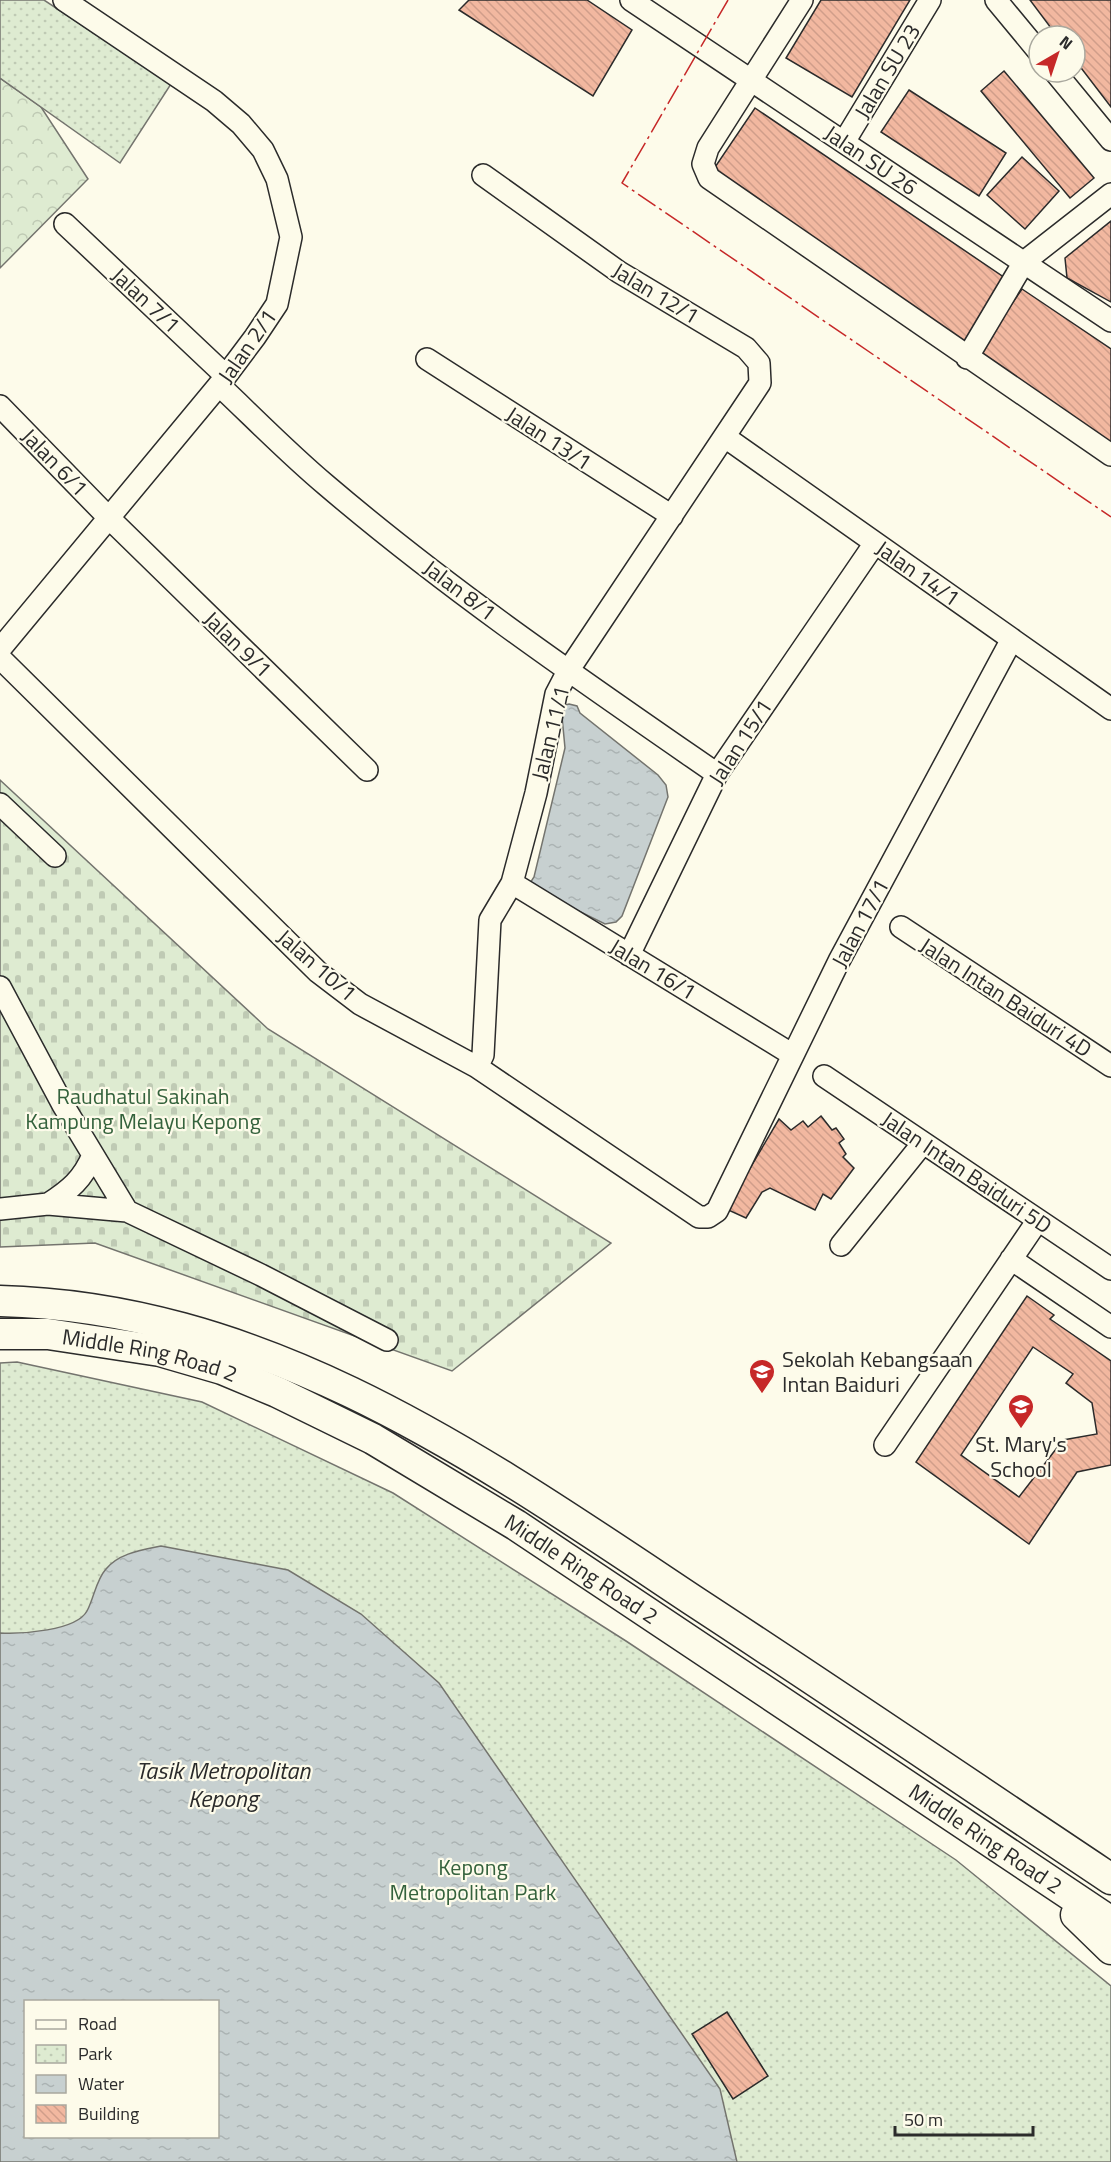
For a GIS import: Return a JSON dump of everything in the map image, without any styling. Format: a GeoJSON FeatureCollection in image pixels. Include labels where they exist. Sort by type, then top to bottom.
{"type":"FeatureCollection","features":[{"type":"Feature","properties":{"kind":"highway","name":"Middle Ring Road 2"},"geometry":{"type":"LineString","coordinates":[[0,1301],[48,1302],[168,1323],[266,1355],[390,1409],[541,1499],[1111,1880]]}},
{"type":"Feature","properties":{"kind":"highway","name":"Middle Ring Road 2"},"geometry":{"type":"LineString","coordinates":[[0,1334],[48,1334],[170,1354],[222,1369],[268,1388],[373,1439],[516,1525],[1111,1922]]}},
{"type":"Feature","properties":{"kind":"highway"},"geometry":{"type":"LineString","coordinates":[[1020,1861],[1111,1948]]}},
{"type":"Feature","properties":{"kind":"street","name":"Jalan 2/1"},"geometry":{"type":"LineString","coordinates":[[0,649],[223,381],[277,304],[291,237],[277,179],[263,150],[241,124],[214,101],[64,0]]}},
{"type":"Feature","properties":{"kind":"street","name":"Jalan SU 26"},"geometry":{"type":"LineString","coordinates":[[633,0],[1111,321]]}},
{"type":"Feature","properties":{"kind":"street"},"geometry":{"type":"LineString","coordinates":[[802,0],[708,148],[703,164],[709,178],[967,358],[1111,455]]}},
{"type":"Feature","properties":{"kind":"street","name":"Jalan SU 23"},"geometry":{"type":"LineString","coordinates":[[844,142],[930,0]]}},
{"type":"Feature","properties":{"kind":"street"},"geometry":{"type":"LineString","coordinates":[[996,0],[1027,37]]}},
{"type":"Feature","properties":{"kind":"street"},"geometry":{"type":"LineString","coordinates":[[1065,84],[1111,140]]}},
{"type":"Feature","properties":{"kind":"street","name":"Jalan 12/1"},"geometry":{"type":"LineString","coordinates":[[483,176],[619,273],[746,348],[759,363],[760,383],[725,437]]}},
{"type":"Feature","properties":{"kind":"street"},"geometry":{"type":"LineString","coordinates":[[967,358],[1024,262],[1111,194]]}},
{"type":"Feature","properties":{"kind":"street","name":"Jalan 7/1"},"geometry":{"type":"LineString","coordinates":[[65,224],[223,381]]}},
{"type":"Feature","properties":{"kind":"street","name":"Jalan 13/1"},"geometry":{"type":"LineString","coordinates":[[427,359],[672,516]]}},
{"type":"Feature","properties":{"kind":"street","name":"Jalan 8/1"},"geometry":{"type":"LineString","coordinates":[[223,381],[333,491],[568,670],[717,774]]}},
{"type":"Feature","properties":{"kind":"street","name":"Jalan 6/1"},"geometry":{"type":"LineString","coordinates":[[0,406],[109,518]]}},
{"type":"Feature","properties":{"kind":"street","name":"Jalan 11/1"},"geometry":{"type":"LineString","coordinates":[[477,1067],[483,1055],[490,920],[512,883],[536,793],[555,694],[568,670],[725,437]]}},
{"type":"Feature","properties":{"kind":"street","name":"Jalan 14/1"},"geometry":{"type":"LineString","coordinates":[[725,437],[1111,709]]}},
{"type":"Feature","properties":{"kind":"street","name":"Jalan 9/1"},"geometry":{"type":"LineString","coordinates":[[109,518],[366,770]]}},
{"type":"Feature","properties":{"kind":"street","name":"Jalan 15/1"},"geometry":{"type":"LineString","coordinates":[[629,955],[717,774],[875,543]]}},
{"type":"Feature","properties":{"kind":"street","name":"Jalan 17/1"},"geometry":{"type":"LineString","coordinates":[[717,1212],[839,961],[1012,639]]}},
{"type":"Feature","properties":{"kind":"street","name":"Jalan 10/1"},"geometry":{"type":"LineString","coordinates":[[0,658],[318,972],[360,1004],[477,1067],[699,1217],[708,1217],[717,1212]]}},
{"type":"Feature","properties":{"kind":"street"},"geometry":{"type":"LineString","coordinates":[[0,804],[55,856]]}},
{"type":"Feature","properties":{"kind":"street","name":"Jalan 16/1"},"geometry":{"type":"LineString","coordinates":[[512,883],[793,1055]]}},
{"type":"Feature","properties":{"kind":"street","name":"Jalan Intan Baiduri 4D"},"geometry":{"type":"LineString","coordinates":[[901,927],[1111,1066]]}},
{"type":"Feature","properties":{"kind":"street"},"geometry":{"type":"LineString","coordinates":[[0,987],[63,1105],[127,1211]]}},
{"type":"Feature","properties":{"kind":"street","name":"Jalan Intan Baiduri 5D"},"geometry":{"type":"LineString","coordinates":[[824,1076],[1111,1269]]}},
{"type":"Feature","properties":{"kind":"street"},"geometry":{"type":"LineString","coordinates":[[841,1245],[923,1143]]}},
{"type":"Feature","properties":{"kind":"street"},"geometry":{"type":"LineString","coordinates":[[48,1204],[74,1186],[86,1172],[93,1155]]}},
{"type":"Feature","properties":{"kind":"street"},"geometry":{"type":"LineString","coordinates":[[0,1209],[48,1204],[127,1211],[261,1275],[387,1340]]}},
{"type":"Feature","properties":{"kind":"street"},"geometry":{"type":"LineString","coordinates":[[885,1444],[1038,1220]]}},
{"type":"Feature","properties":{"kind":"street"},"geometry":{"type":"LineString","coordinates":[[1011,1259],[1111,1327]]}},
{"type":"Feature","properties":{"kind":"green space"},"geometry":{"type":"Polygon","coordinates":[[[0,0],[44,0],[171,84],[120,163],[0,78],[0,0]]]}},
{"type":"Feature","properties":{"kind":"green space"},"geometry":{"type":"Polygon","coordinates":[[[0,78],[41,107],[88,179],[0,268],[0,78]]]}},
{"type":"Feature","properties":{"kind":"green space","name":"Raudhatul Sakinah Kampung Melayu Kepong"},"geometry":{"type":"Polygon","coordinates":[[[0,780],[268,1029],[611,1243],[452,1371],[95,1243],[0,1247],[0,780]]]}},
{"type":"Feature","properties":{"kind":"green space","name":"Kepong Metropolitan Park"},"geometry":{"type":"Polygon","coordinates":[[[17,1362],[202,1402],[393,1493],[626,1641],[956,1860],[1111,1986],[1111,2162],[0,2162],[0,1363],[17,1362]]]}},
{"type":"Feature","properties":{"kind":"water"},"geometry":{"type":"Polygon","coordinates":[[[569,704],[577,706],[580,713],[658,775],[666,785],[668,797],[622,916],[616,922],[605,924],[542,893],[530,883],[534,877],[565,748],[561,706],[569,704]]]}},
{"type":"Feature","properties":{"kind":"water","name":"Tasik Metropolitan Kepong"},"geometry":{"type":"Polygon","coordinates":[[[161,1546],[288,1570],[361,1614],[439,1683],[720,2089],[737,2162],[0,2162],[0,1633],[47,1630],[81,1618],[87,1611],[106,1569],[117,1559],[161,1546]]]}},
{"type":"Feature","properties":{"kind":"building"},"geometry":{"type":"Polygon","coordinates":[[[469,0],[587,0],[632,30],[593,96],[459,10],[469,0]]]}},
{"type":"Feature","properties":{"kind":"building"},"geometry":{"type":"Polygon","coordinates":[[[821,0],[910,0],[852,97],[786,58],[821,0]]]}},
{"type":"Feature","properties":{"kind":"building"},"geometry":{"type":"Polygon","coordinates":[[[1030,0],[1111,0],[1111,107],[1087,76],[1087,24],[1048,24],[1030,0]]]}},
{"type":"Feature","properties":{"kind":"building"},"geometry":{"type":"Polygon","coordinates":[[[1004,71],[1094,178],[1070,198],[981,91],[1004,71]]]}},
{"type":"Feature","properties":{"kind":"building"},"geometry":{"type":"Polygon","coordinates":[[[909,90],[1006,153],[979,196],[881,132],[909,90]]]}},
{"type":"Feature","properties":{"kind":"building"},"geometry":{"type":"Polygon","coordinates":[[[755,108],[1008,280],[965,345],[711,173],[755,108]]]}},
{"type":"Feature","properties":{"kind":"building"},"geometry":{"type":"Polygon","coordinates":[[[1022,157],[1059,191],[1025,229],[987,195],[1022,157]]]}},
{"type":"Feature","properties":{"kind":"building"},"geometry":{"type":"Polygon","coordinates":[[[1111,221],[1111,302],[1067,278],[1065,258],[1111,221]]]}},
{"type":"Feature","properties":{"kind":"building"},"geometry":{"type":"Polygon","coordinates":[[[1022,289],[1111,349],[1111,447],[976,356],[1022,289]]]}},
{"type":"Feature","properties":{"kind":"building"},"geometry":{"type":"Polygon","coordinates":[[[821,1116],[832,1130],[836,1128],[844,1139],[839,1143],[846,1154],[843,1157],[854,1168],[831,1199],[823,1194],[815,1210],[770,1188],[762,1192],[746,1218],[726,1209],[779,1119],[791,1130],[803,1121],[808,1127],[821,1116]]]}},
{"type":"Feature","properties":{"kind":"building"},"geometry":{"type":"Polygon","coordinates":[[[1027,1296],[1054,1315],[1050,1319],[1111,1361],[1111,1465],[1077,1472],[1029,1544],[916,1462],[1027,1296]],[[1033,1347],[961,1455],[1019,1497],[1063,1440],[1097,1434],[1092,1403],[1066,1383],[1073,1374],[1033,1347]]]}},
{"type":"Feature","properties":{"kind":"building"},"geometry":{"type":"Polygon","coordinates":[[[727,2012],[768,2076],[733,2099],[692,2034],[727,2012]]]}},
{"type":"Feature","properties":{"kind":"power"},"geometry":{"type":"LineString","coordinates":[[728,0],[622,183],[1111,517]]}},
{"type":"Feature","properties":{"kind":"place","name":"Sekolah Kebangsaan Intan Baiduri"},"geometry":{"type":"Point","coordinates":[762,1395]}},
{"type":"Feature","properties":{"kind":"place","name":"St. Mary's School"},"geometry":{"type":"Point","coordinates":[1021,1430]}}]}
